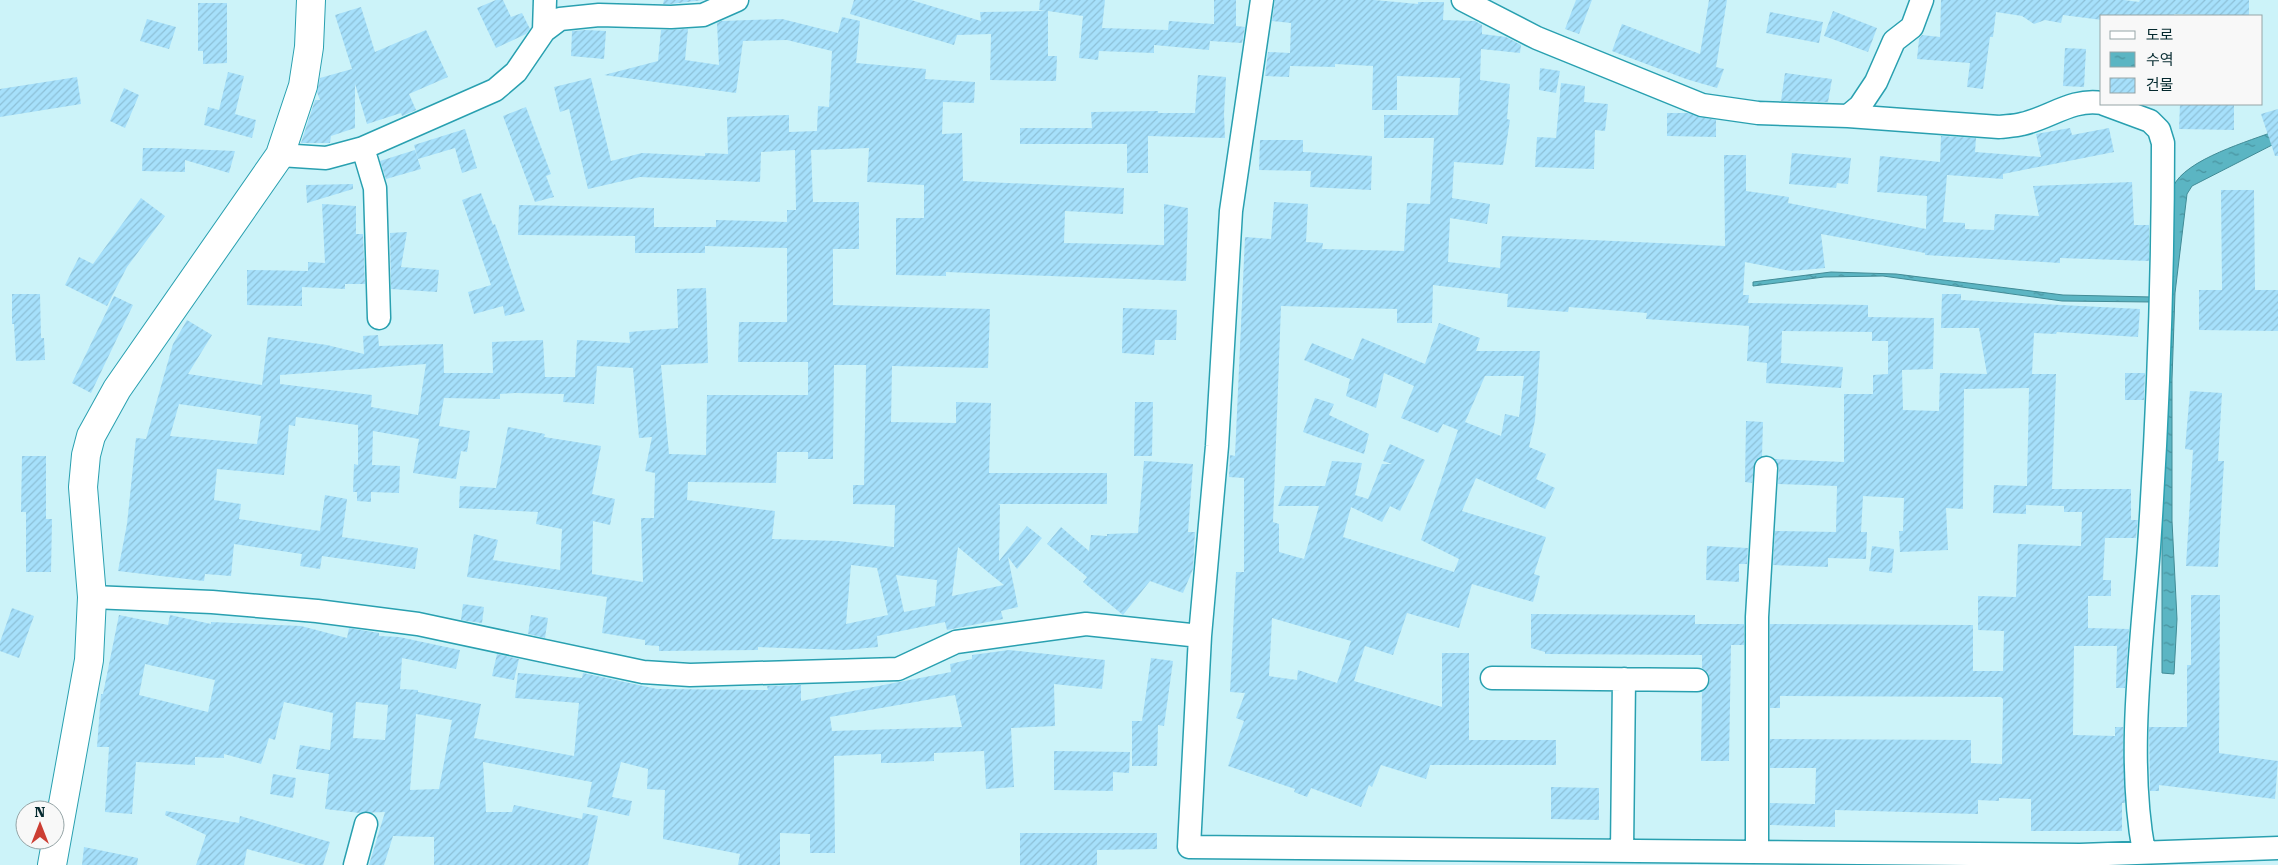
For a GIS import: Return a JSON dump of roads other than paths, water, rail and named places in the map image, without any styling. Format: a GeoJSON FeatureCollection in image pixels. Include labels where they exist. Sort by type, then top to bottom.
{"type":"FeatureCollection","features":[{"type":"Feature","properties":{"kind":"main road"},"geometry":{"type":"LineString","coordinates":[[52,865],[89,660],[92,597],[83,487],[86,456],[92,436],[117,389],[280,155],[303,86],[309,47],[311,0]]}},
{"type":"Feature","properties":{"kind":"street"},"geometry":{"type":"LineString","coordinates":[[544,31],[545,0]]}},
{"type":"Feature","properties":{"kind":"street"},"geometry":{"type":"LineString","coordinates":[[280,155],[326,158],[363,148],[495,90],[516,72],[544,31],[560,19],[599,16],[671,17],[703,14],[737,0]]}},
{"type":"Feature","properties":{"kind":"street"},"geometry":{"type":"LineString","coordinates":[[1262,0],[1231,211],[1217,446],[1200,636],[1189,856],[1622,852],[1657,858],[1757,852],[1898,859],[2080,860],[2144,852],[2237,856],[2278,848]]}},
{"type":"Feature","properties":{"kind":"street"},"geometry":{"type":"LineString","coordinates":[[1463,0],[1536,38],[1702,105],[1758,113],[1848,116],[1998,127],[2023,124],[2063,108],[2085,102],[2100,104]]}},
{"type":"Feature","properties":{"kind":"street"},"geometry":{"type":"LineString","coordinates":[[1848,116],[1860,106],[1876,82],[1894,41],[1912,27],[1922,0]]}},
{"type":"Feature","properties":{"kind":"street"},"geometry":{"type":"LineString","coordinates":[[2106,105],[2150,122],[2158,130],[2162,143],[2158,395],[2140,662],[2136,765],[2137,816],[2144,852]]}},
{"type":"Feature","properties":{"kind":"street"},"geometry":{"type":"LineString","coordinates":[[363,148],[375,188],[379,318]]}},
{"type":"Feature","properties":{"kind":"street"},"geometry":{"type":"LineString","coordinates":[[1757,852],[1757,617],[1766,468]]}},
{"type":"Feature","properties":{"kind":"street"},"geometry":{"type":"LineString","coordinates":[[92,597],[212,602],[316,611],[400,622],[567,654],[644,672],[690,675],[898,669],[956,642],[1086,624],[1200,636]]}},
{"type":"Feature","properties":{"kind":"street"},"geometry":{"type":"LineString","coordinates":[[1492,678],[1697,680]]}},
{"type":"Feature","properties":{"kind":"street"},"geometry":{"type":"LineString","coordinates":[[1622,852],[1624,679]]}},
{"type":"Feature","properties":{"kind":"street"},"geometry":{"type":"LineString","coordinates":[[356,865],[366,824]]}},
{"type":"Feature","properties":{"kind":"water"},"geometry":{"type":"Polygon","coordinates":[[[2278,130],[2278,142],[2192,186],[2187,194],[2175,293],[2172,379],[2172,521],[2177,619],[2174,674],[2162,673],[2162,514],[2173,187],[2180,177],[2204,160],[2236,145],[2278,130]]]}},
{"type":"Feature","properties":{"kind":"water"},"geometry":{"type":"Polygon","coordinates":[[[1831,272],[1896,274],[2063,295],[2152,297],[2151,302],[2062,301],[1883,276],[1824,277],[1753,286],[1753,282],[1831,272]]]}}]}
